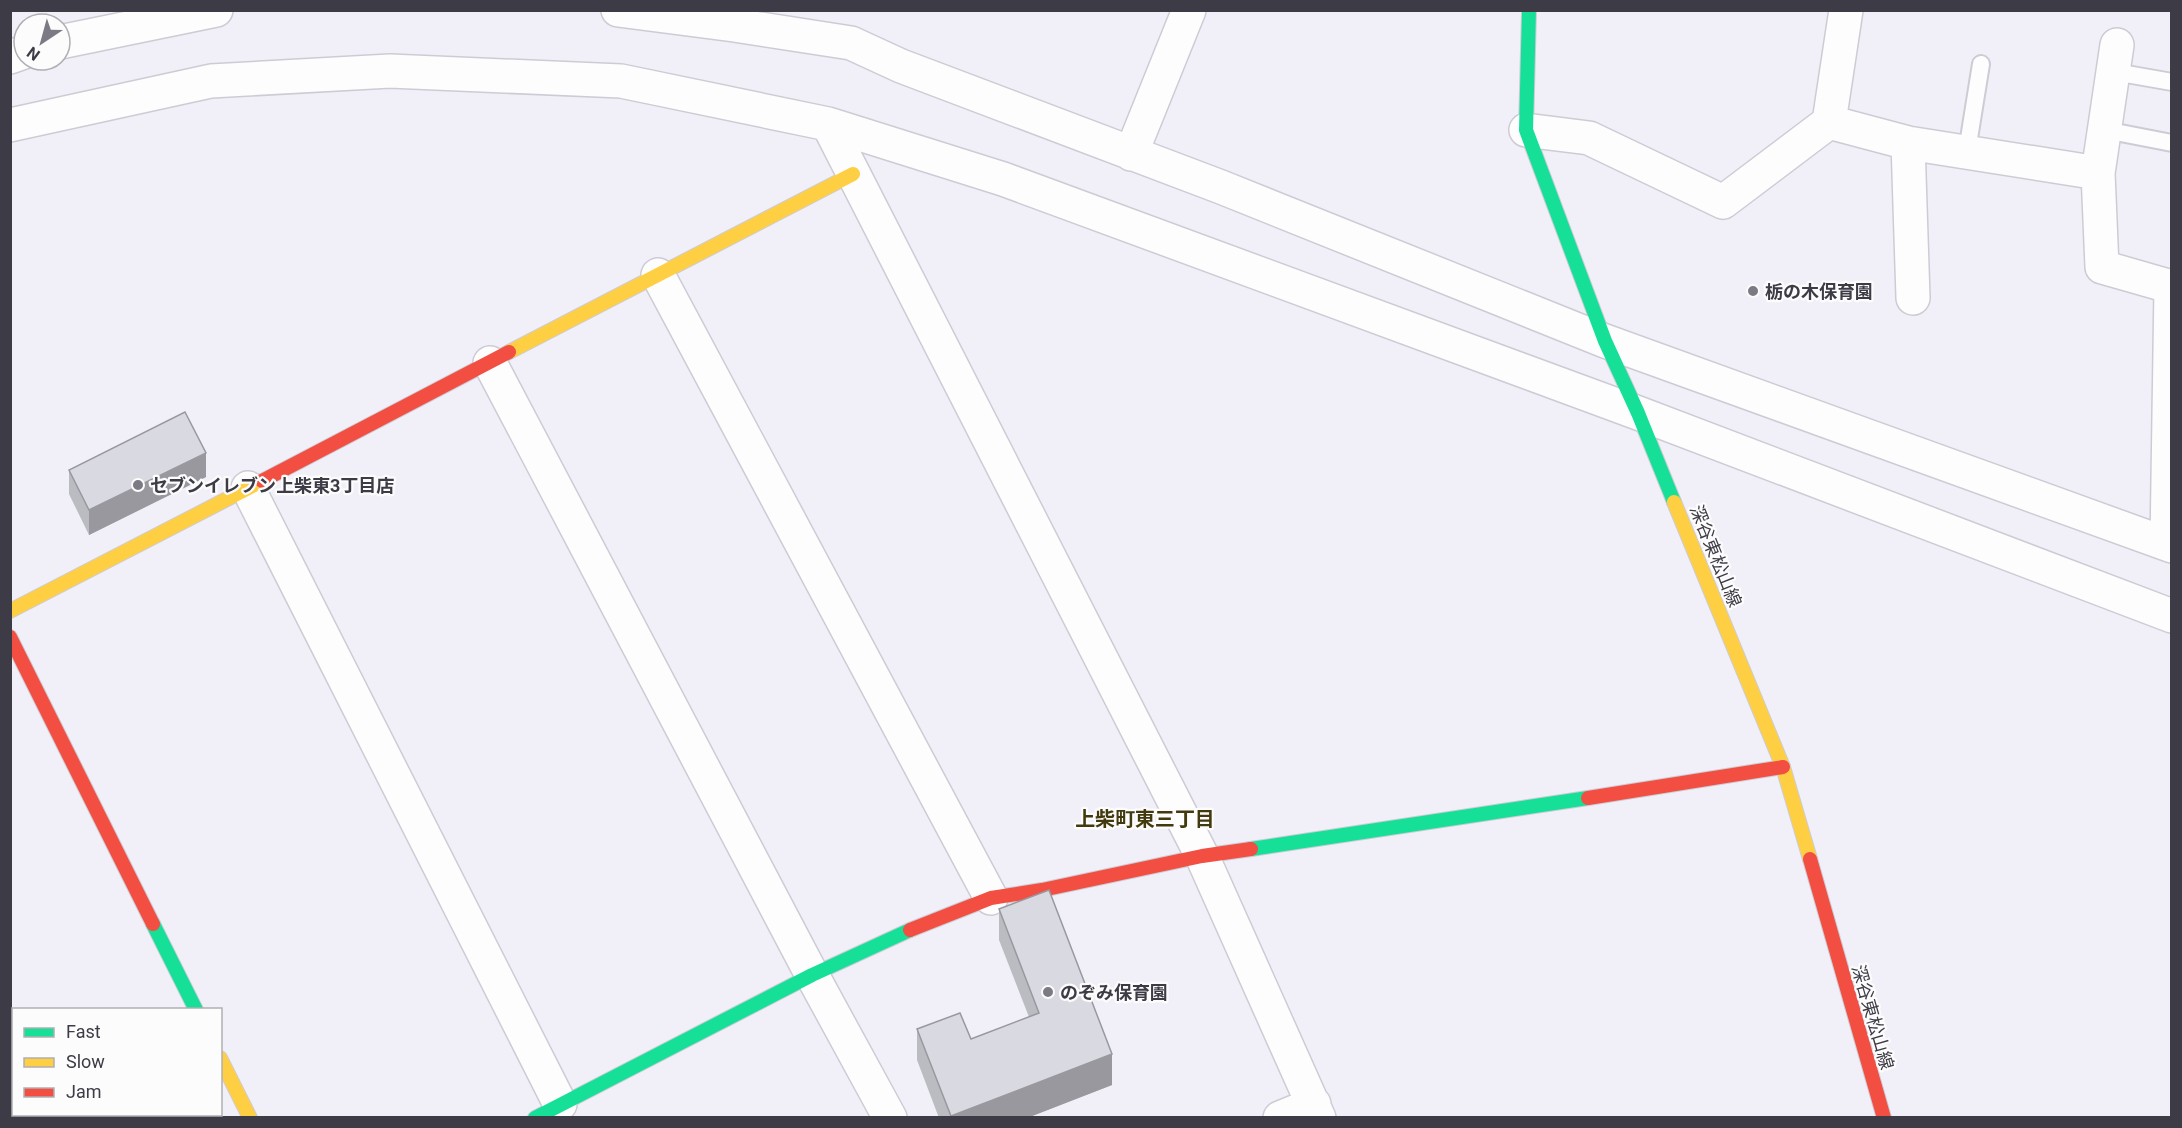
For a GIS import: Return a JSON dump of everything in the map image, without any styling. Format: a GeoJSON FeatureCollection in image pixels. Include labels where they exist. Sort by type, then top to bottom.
{"type":"FeatureCollection","features":[{"type":"Feature","properties":{"kind":"street"},"geometry":{"type":"LineString","coordinates":[[72,40],[216,10]]}},
{"type":"Feature","properties":{"kind":"street"},"geometry":{"type":"LineString","coordinates":[[618,10],[851,43],[901,66],[1221,188],[1605,340],[2169,545],[2171,287],[2102,267],[2098,173],[2116,59]]}},
{"type":"Feature","properties":{"kind":"street"},"geometry":{"type":"LineString","coordinates":[[1131,154],[1189,10]]}},
{"type":"Feature","properties":{"kind":"street","name":"深谷東松山線"},"geometry":{"type":"LineString","coordinates":[[1529,10],[1526,130],[1605,340],[1638,413],[1783,767],[1884,1118]]}},
{"type":"Feature","properties":{"kind":"street"},"geometry":{"type":"LineString","coordinates":[[1526,130],[1589,138],[1723,202],[1829,122],[1846,10]]}},
{"type":"Feature","properties":{"kind":"street"},"geometry":{"type":"LineString","coordinates":[[10,125],[211,81],[390,71],[621,81],[828,124],[1003,179],[1638,413],[2172,616]]}},
{"type":"Feature","properties":{"kind":"street"},"geometry":{"type":"LineString","coordinates":[[1829,122],[1908,143],[2098,173]]}},
{"type":"Feature","properties":{"kind":"street"},"geometry":{"type":"LineString","coordinates":[[828,124],[1202,856],[1317,1111],[1280,1118]]}},
{"type":"Feature","properties":{"kind":"street"},"geometry":{"type":"LineString","coordinates":[[1908,143],[1912,298]]}},
{"type":"Feature","properties":{"kind":"street"},"geometry":{"type":"LineString","coordinates":[[10,611],[853,174]]}},
{"type":"Feature","properties":{"kind":"street"},"geometry":{"type":"LineString","coordinates":[[658,275],[991,898]]}},
{"type":"Feature","properties":{"kind":"street"},"geometry":{"type":"LineString","coordinates":[[490,363],[812,975],[890,1118]]}},
{"type":"Feature","properties":{"kind":"street"},"geometry":{"type":"LineString","coordinates":[[248,488],[547,1111],[812,975],[922,925],[991,898],[1042,890],[1202,856],[1783,767]]}},
{"type":"Feature","properties":{"kind":"street"},"geometry":{"type":"LineString","coordinates":[[10,637],[195,1008]]}},
{"type":"Feature","properties":{"kind":"street"},"geometry":{"type":"LineString","coordinates":[[222,1062],[250,1118]]}},
{"type":"Feature","properties":{"kind":"lane"},"geometry":{"type":"LineString","coordinates":[[2116,59],[2172,81]]}},
{"type":"Feature","properties":{"kind":"lane"},"geometry":{"type":"LineString","coordinates":[[1967,151],[1982,64]]}},
{"type":"Feature","properties":{"kind":"lane"},"geometry":{"type":"LineString","coordinates":[[2105,130],[2172,143]]}},
{"type":"Feature","properties":{"kind":"building"},"geometry":{"type":"Polygon","coordinates":[[[185,412],[206,453],[89,510],[69,470],[185,412]]]}},
{"type":"Feature","properties":{"kind":"building","name":"のぞみ保育園"},"geometry":{"type":"Polygon","coordinates":[[[1049,890],[1112,1054],[951,1116],[917,1029],[960,1013],[971,1039],[1039,1013],[999,909],[1049,890]]]}},
{"type":"Feature","properties":{"kind":"building"},"geometry":{"type":"Polygon","coordinates":[[[12,1106],[12,1116],[175,1116],[176,1118],[10,1118],[10,1107],[12,1106]]]}},
{"type":"Feature","properties":{"kind":"traffic: fast"},"geometry":{"type":"LineString","coordinates":[[1529,10],[1526,130],[1605,341],[1638,413],[1674,502]]}},
{"type":"Feature","properties":{"kind":"traffic: fast"},"geometry":{"type":"LineString","coordinates":[[1251,849],[1588,798]]}},
{"type":"Feature","properties":{"kind":"traffic: fast"},"geometry":{"type":"LineString","coordinates":[[153,924],[195,1008]]}},
{"type":"Feature","properties":{"kind":"traffic: fast"},"geometry":{"type":"LineString","coordinates":[[535,1118],[812,975],[910,930]]}},
{"type":"Feature","properties":{"kind":"traffic: slow"},"geometry":{"type":"LineString","coordinates":[[509,352],[853,174]]}},
{"type":"Feature","properties":{"kind":"traffic: slow"},"geometry":{"type":"LineString","coordinates":[[10,611],[262,481]]}},
{"type":"Feature","properties":{"kind":"traffic: slow"},"geometry":{"type":"LineString","coordinates":[[1674,502],[1783,767],[1810,859]]}},
{"type":"Feature","properties":{"kind":"traffic: slow"},"geometry":{"type":"LineString","coordinates":[[222,1062],[250,1118]]}},
{"type":"Feature","properties":{"kind":"traffic: jam"},"geometry":{"type":"LineString","coordinates":[[262,481],[509,352]]}},
{"type":"Feature","properties":{"kind":"traffic: jam"},"geometry":{"type":"LineString","coordinates":[[10,637],[153,924]]}},
{"type":"Feature","properties":{"kind":"traffic: jam"},"geometry":{"type":"LineString","coordinates":[[1588,798],[1783,767]]}},
{"type":"Feature","properties":{"kind":"traffic: jam"},"geometry":{"type":"LineString","coordinates":[[910,930],[991,898],[1042,890],[1202,856],[1251,849]]}},
{"type":"Feature","properties":{"kind":"traffic: jam"},"geometry":{"type":"LineString","coordinates":[[1810,859],[1884,1118]]}},
{"type":"Feature","properties":{"kind":"place","name":"栃の木保育園"},"geometry":{"type":"Point","coordinates":[1753,291]}},
{"type":"Feature","properties":{"kind":"place","name":"セブンイレブン上柴東3丁目店"},"geometry":{"type":"Point","coordinates":[138,485]}},
{"type":"Feature","properties":{"kind":"place","name":"のぞみ保育園"},"geometry":{"type":"Point","coordinates":[1048,992]}},
{"type":"Feature","properties":{"kind":"district","name":"上柴町東三丁目"},"geometry":{"type":"Point","coordinates":[1145,819]}}]}
